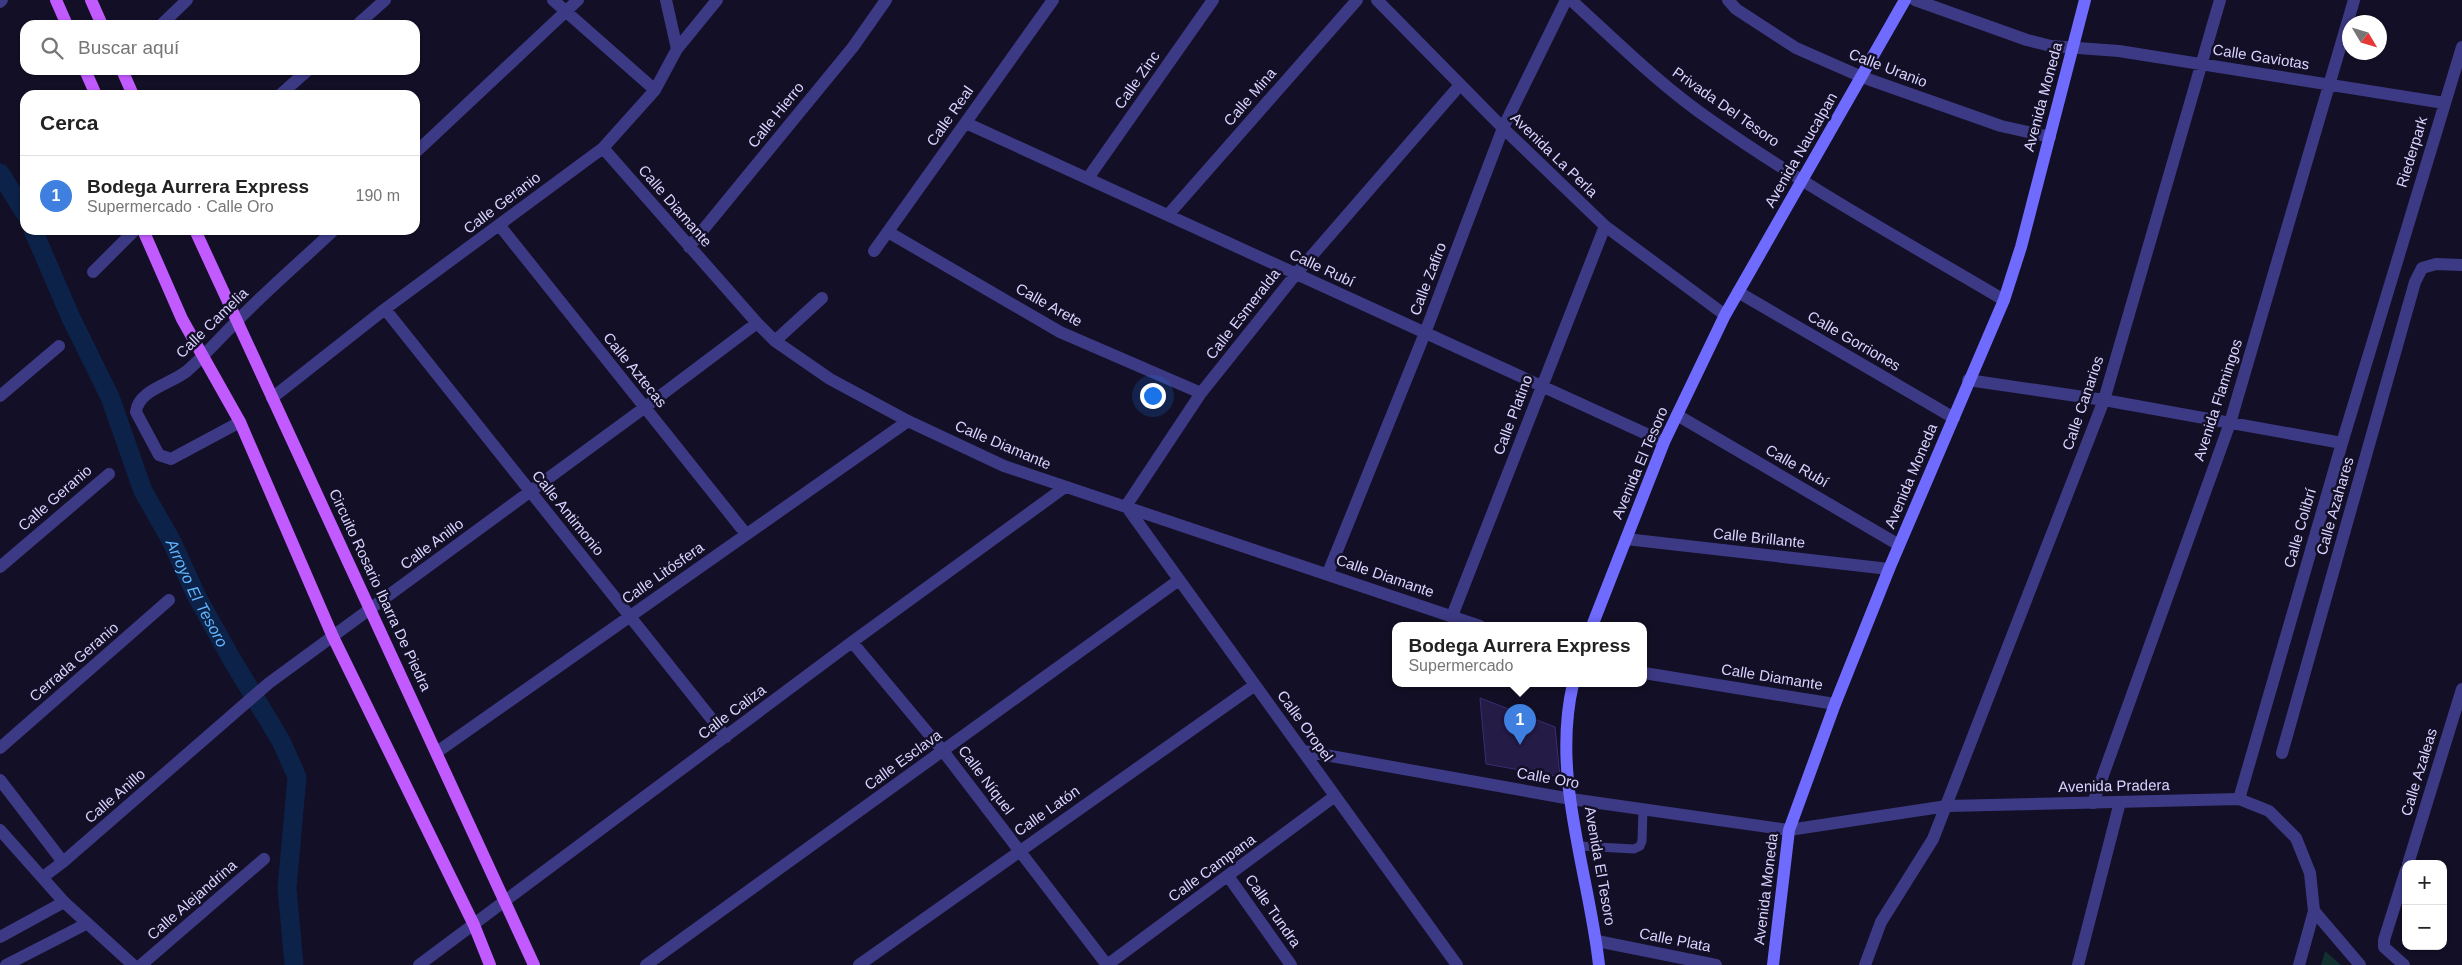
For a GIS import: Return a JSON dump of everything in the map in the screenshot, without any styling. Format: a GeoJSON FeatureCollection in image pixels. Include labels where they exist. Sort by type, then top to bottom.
{"type":"FeatureCollection","features":[{"type":"Feature","properties":{"kind":"main road"},"geometry":{"type":"LineString","coordinates":[[56,0],[65,20]]}},
{"type":"Feature","properties":{"kind":"main road"},"geometry":{"type":"LineString","coordinates":[[91,0],[100,20]]}},
{"type":"Feature","properties":{"kind":"main road","name":"Avenida Naucalpan"},"geometry":{"type":"LineString","coordinates":[[1725,315],[1905,0]]}},
{"type":"Feature","properties":{"kind":"main road","name":"Avenida Moneda"},"geometry":{"type":"LineString","coordinates":[[1773,965],[1789,830],[1835,704],[1889,569],[1954,418],[1968,380],[2004,300],[2050,137],[2085,0]]}},
{"type":"Feature","properties":{"kind":"main road"},"geometry":{"type":"LineString","coordinates":[[87,75],[92,90]]}},
{"type":"Feature","properties":{"kind":"main road"},"geometry":{"type":"LineString","coordinates":[[124,75],[131,90]]}},
{"type":"Feature","properties":{"kind":"main road"},"geometry":{"type":"LineString","coordinates":[[145,235],[182,319],[240,422],[333,637],[474,925],[490,965]]}},
{"type":"Feature","properties":{"kind":"main road","name":"Circuito Rosario Ibarra De Piedra"},"geometry":{"type":"LineString","coordinates":[[197,235],[236,322],[372,610],[534,965]]}},
{"type":"Feature","properties":{"kind":"main road","name":"Avenida El Tesoro"},"geometry":{"type":"LineString","coordinates":[[1594,622],[1664,442],[1725,315]]}},
{"type":"Feature","properties":{"kind":"main road","name":"Avenida El Tesoro"},"geometry":{"type":"LineString","coordinates":[[1572,687],[1569,701],[1566,755],[1571,799],[1600,965]]}},
{"type":"Feature","properties":{"kind":"street"},"geometry":{"type":"LineString","coordinates":[[166,20],[187,0]]}},
{"type":"Feature","properties":{"kind":"street"},"geometry":{"type":"LineString","coordinates":[[363,20],[385,0]]}},
{"type":"Feature","properties":{"kind":"street"},"geometry":{"type":"LineString","coordinates":[[553,0],[655,90]]}},
{"type":"Feature","properties":{"kind":"street"},"geometry":{"type":"LineString","coordinates":[[420,148],[578,0]]}},
{"type":"Feature","properties":{"kind":"street"},"geometry":{"type":"LineString","coordinates":[[666,0],[677,49]]}},
{"type":"Feature","properties":{"kind":"street","name":"Calle Geranio"},"geometry":{"type":"LineString","coordinates":[[272,398],[385,309],[500,226],[602,148],[655,90],[677,49],[717,0]]}},
{"type":"Feature","properties":{"kind":"street","name":"Calle Hierro"},"geometry":{"type":"LineString","coordinates":[[689,248],[852,47],[886,0]]}},
{"type":"Feature","properties":{"kind":"street","name":"Calle Real"},"geometry":{"type":"LineString","coordinates":[[874,251],[1053,0]]}},
{"type":"Feature","properties":{"kind":"street","name":"Calle Zinc"},"geometry":{"type":"LineString","coordinates":[[1088,178],[1213,0]]}},
{"type":"Feature","properties":{"kind":"street","name":"Calle Mina"},"geometry":{"type":"LineString","coordinates":[[1168,215],[1357,0]]}},
{"type":"Feature","properties":{"kind":"street","name":"Avenida La Perla"},"geometry":{"type":"LineString","coordinates":[[1377,0],[1503,128],[1605,226],[1725,315]]}},
{"type":"Feature","properties":{"kind":"street","name":"Calle Zafiro"},"geometry":{"type":"LineString","coordinates":[[1328,573],[1425,333],[1503,128],[1566,0]]}},
{"type":"Feature","properties":{"kind":"street","name":"Privada Del Tesoro"},"geometry":{"type":"LineString","coordinates":[[1571,0],[1653,75],[1697,110],[1802,180],[2004,300]]}},
{"type":"Feature","properties":{"kind":"street","name":"Calle Uranio"},"geometry":{"type":"LineString","coordinates":[[1728,0],[1736,9],[1796,48],[1862,77],[2001,126],[2050,137]]}},
{"type":"Feature","properties":{"kind":"street","name":"Calle Gaviotas"},"geometry":{"type":"LineString","coordinates":[[1915,0],[2027,40],[2051,46],[2119,50],[2444,103]]}},
{"type":"Feature","properties":{"kind":"street","name":"Calle Canarios"},"geometry":{"type":"LineString","coordinates":[[1865,965],[1881,922],[1933,839],[1947,806],[2104,400],[2220,0]]}},
{"type":"Feature","properties":{"kind":"street","name":"Avenida Flamingos"},"geometry":{"type":"LineString","coordinates":[[2093,803],[2230,423],[2354,0]]}},
{"type":"Feature","properties":{"kind":"street","name":"Riederpark"},"geometry":{"type":"LineString","coordinates":[[2395,266],[2462,47]]}},
{"type":"Feature","properties":{"kind":"street"},"geometry":{"type":"LineString","coordinates":[[286,90],[302,75]]}},
{"type":"Feature","properties":{"kind":"street","name":"Calle Esmeralda"},"geometry":{"type":"LineString","coordinates":[[1126,506],[1201,393],[1296,274],[1460,85]]}},
{"type":"Feature","properties":{"kind":"street","name":"Calle Rubí"},"geometry":{"type":"LineString","coordinates":[[966,123],[1664,442]]}},
{"type":"Feature","properties":{"kind":"street","name":"Calle Diamante"},"geometry":{"type":"LineString","coordinates":[[602,148],[757,323],[775,341],[830,379],[908,421],[1004,466],[1328,573],[1469,622]]}},
{"type":"Feature","properties":{"kind":"street","name":"Calle Aztecas"},"geometry":{"type":"LineString","coordinates":[[500,226],[746,534]]}},
{"type":"Feature","properties":{"kind":"street","name":"Calle Platino"},"geometry":{"type":"LineString","coordinates":[[1452,616],[1605,226]]}},
{"type":"Feature","properties":{"kind":"street","name":"Calle Arete"},"geometry":{"type":"LineString","coordinates":[[888,232],[1060,332],[1201,393]]}},
{"type":"Feature","properties":{"kind":"street"},"geometry":{"type":"LineString","coordinates":[[92,272],[131,235]]}},
{"type":"Feature","properties":{"kind":"street","name":"Calle Camelia"},"geometry":{"type":"LineString","coordinates":[[240,422],[171,459],[159,455],[136,412],[136,405],[142,397],[179,377],[204,356],[236,322],[329,235]]}},
{"type":"Feature","properties":{"kind":"street","name":"Calle Azahares"},"geometry":{"type":"LineString","coordinates":[[2282,753],[2415,282],[2422,268],[2436,264],[2462,265]]}},
{"type":"Feature","properties":{"kind":"street","name":"Calle Colibrí"},"geometry":{"type":"LineString","coordinates":[[2239,799],[2395,266]]}},
{"type":"Feature","properties":{"kind":"street","name":"Calle Gorriones"},"geometry":{"type":"LineString","coordinates":[[1738,292],[1954,418]]}},
{"type":"Feature","properties":{"kind":"street"},"geometry":{"type":"LineString","coordinates":[[775,341],[822,298]]}},
{"type":"Feature","properties":{"kind":"street","name":"Calle Antimonio"},"geometry":{"type":"LineString","coordinates":[[385,309],[726,737]]}},
{"type":"Feature","properties":{"kind":"street","name":"Calle Anillo"},"geometry":{"type":"LineString","coordinates":[[43,877],[242,709],[269,683],[372,610],[757,323]]}},
{"type":"Feature","properties":{"kind":"street"},"geometry":{"type":"LineString","coordinates":[[0,396],[59,346]]}},
{"type":"Feature","properties":{"kind":"street"},"geometry":{"type":"LineString","coordinates":[[1968,380],[2104,400],[2342,443]]}},
{"type":"Feature","properties":{"kind":"street","name":"Calle Rubí"},"geometry":{"type":"LineString","coordinates":[[1678,415],[1899,545]]}},
{"type":"Feature","properties":{"kind":"street","name":"Calle Litósfera"},"geometry":{"type":"LineString","coordinates":[[437,752],[908,421]]}},
{"type":"Feature","properties":{"kind":"street","name":"Calle Geranio"},"geometry":{"type":"LineString","coordinates":[[0,567],[109,474]]}},
{"type":"Feature","properties":{"kind":"street","name":"Calle Caliza"},"geometry":{"type":"LineString","coordinates":[[419,965],[852,642],[1064,487]]}},
{"type":"Feature","properties":{"kind":"street","name":"Calle Oropel"},"geometry":{"type":"LineString","coordinates":[[1126,506],[1457,965]]}},
{"type":"Feature","properties":{"kind":"street","name":"Calle Brillante"},"geometry":{"type":"LineString","coordinates":[[1626,539],[1889,569]]}},
{"type":"Feature","properties":{"kind":"street","name":"Calle Esclava"},"geometry":{"type":"LineString","coordinates":[[646,965],[1179,580]]}},
{"type":"Feature","properties":{"kind":"street","name":"Cerrada Geranio"},"geometry":{"type":"LineString","coordinates":[[0,748],[169,600]]}},
{"type":"Feature","properties":{"kind":"street","name":"Calle Níquel"},"geometry":{"type":"LineString","coordinates":[[852,642],[944,751],[1107,965]]}},
{"type":"Feature","properties":{"kind":"street","name":"Calle Diamante"},"geometry":{"type":"LineString","coordinates":[[1647,673],[1835,704]]}},
{"type":"Feature","properties":{"kind":"street","name":"Calle Latón"},"geometry":{"type":"LineString","coordinates":[[859,965],[1019,850],[1255,685]]}},
{"type":"Feature","properties":{"kind":"street","name":"Calle Azaleas"},"geometry":{"type":"LineString","coordinates":[[2409,860],[2462,689]]}},
{"type":"Feature","properties":{"kind":"street","name":"Calle Oro"},"geometry":{"type":"LineString","coordinates":[[1303,751],[1571,799],[1789,830]]}},
{"type":"Feature","properties":{"kind":"street"},"geometry":{"type":"LineString","coordinates":[[0,780],[63,862]]}},
{"type":"Feature","properties":{"kind":"street","name":"Calle Campana"},"geometry":{"type":"LineString","coordinates":[[1107,965],[1336,796]]}},
{"type":"Feature","properties":{"kind":"street","name":"Avenida Pradera"},"geometry":{"type":"LineString","coordinates":[[1789,830],[1947,806],[2239,799],[2269,811],[2296,838],[2310,873],[2314,911],[2299,965]]}},
{"type":"Feature","properties":{"kind":"street"},"geometry":{"type":"LineString","coordinates":[[2078,965],[2120,802]]}},
{"type":"Feature","properties":{"kind":"street"},"geometry":{"type":"LineString","coordinates":[[0,830],[64,902],[133,965]]}},
{"type":"Feature","properties":{"kind":"street","name":"Calle Alejandrina"},"geometry":{"type":"LineString","coordinates":[[141,965],[264,859]]}},
{"type":"Feature","properties":{"kind":"street","name":"Calle Tundra"},"geometry":{"type":"LineString","coordinates":[[1228,876],[1291,965]]}},
{"type":"Feature","properties":{"kind":"street"},"geometry":{"type":"LineString","coordinates":[[2402,884],[2384,947],[2404,965]]}},
{"type":"Feature","properties":{"kind":"street"},"geometry":{"type":"LineString","coordinates":[[0,937],[64,902]]}},
{"type":"Feature","properties":{"kind":"street"},"geometry":{"type":"LineString","coordinates":[[2314,911],[2360,965]]}},
{"type":"Feature","properties":{"kind":"street"},"geometry":{"type":"LineString","coordinates":[[6,965],[86,924]]}},
{"type":"Feature","properties":{"kind":"street","name":"Calle Plata"},"geometry":{"type":"LineString","coordinates":[[1597,941],[1716,965]]}},
{"type":"Feature","properties":{"kind":"lane"},"geometry":{"type":"LineString","coordinates":[[1580,846],[1634,849],[1640,846],[1642,840],[1643,809]]}},
{"type":"Feature","properties":{"kind":"green space"},"geometry":{"type":"Polygon","coordinates":[[[2325,951],[2341,965],[2321,965],[2325,951]]]}},
{"type":"Feature","properties":{"kind":"building"},"geometry":{"type":"Polygon","coordinates":[[[1480,698],[1555,727],[1560,777],[1486,764],[1480,698]]]}},
{"type":"Feature","properties":{"kind":"waterway","name":"Arroyo El Tesoro"},"geometry":{"type":"LineString","coordinates":[[0,173],[20,205]]}},
{"type":"Feature","properties":{"kind":"waterway","name":"Arroyo El Tesoro"},"geometry":{"type":"LineString","coordinates":[[35,235],[71,318],[110,397],[143,491],[171,540],[196,595],[281,741],[297,777],[287,888],[294,965]]}},
{"type":"Feature","properties":{"kind":"place","name":"Bodega Aurrera Express"},"geometry":{"type":"Point","coordinates":[1520,745]}}]}
